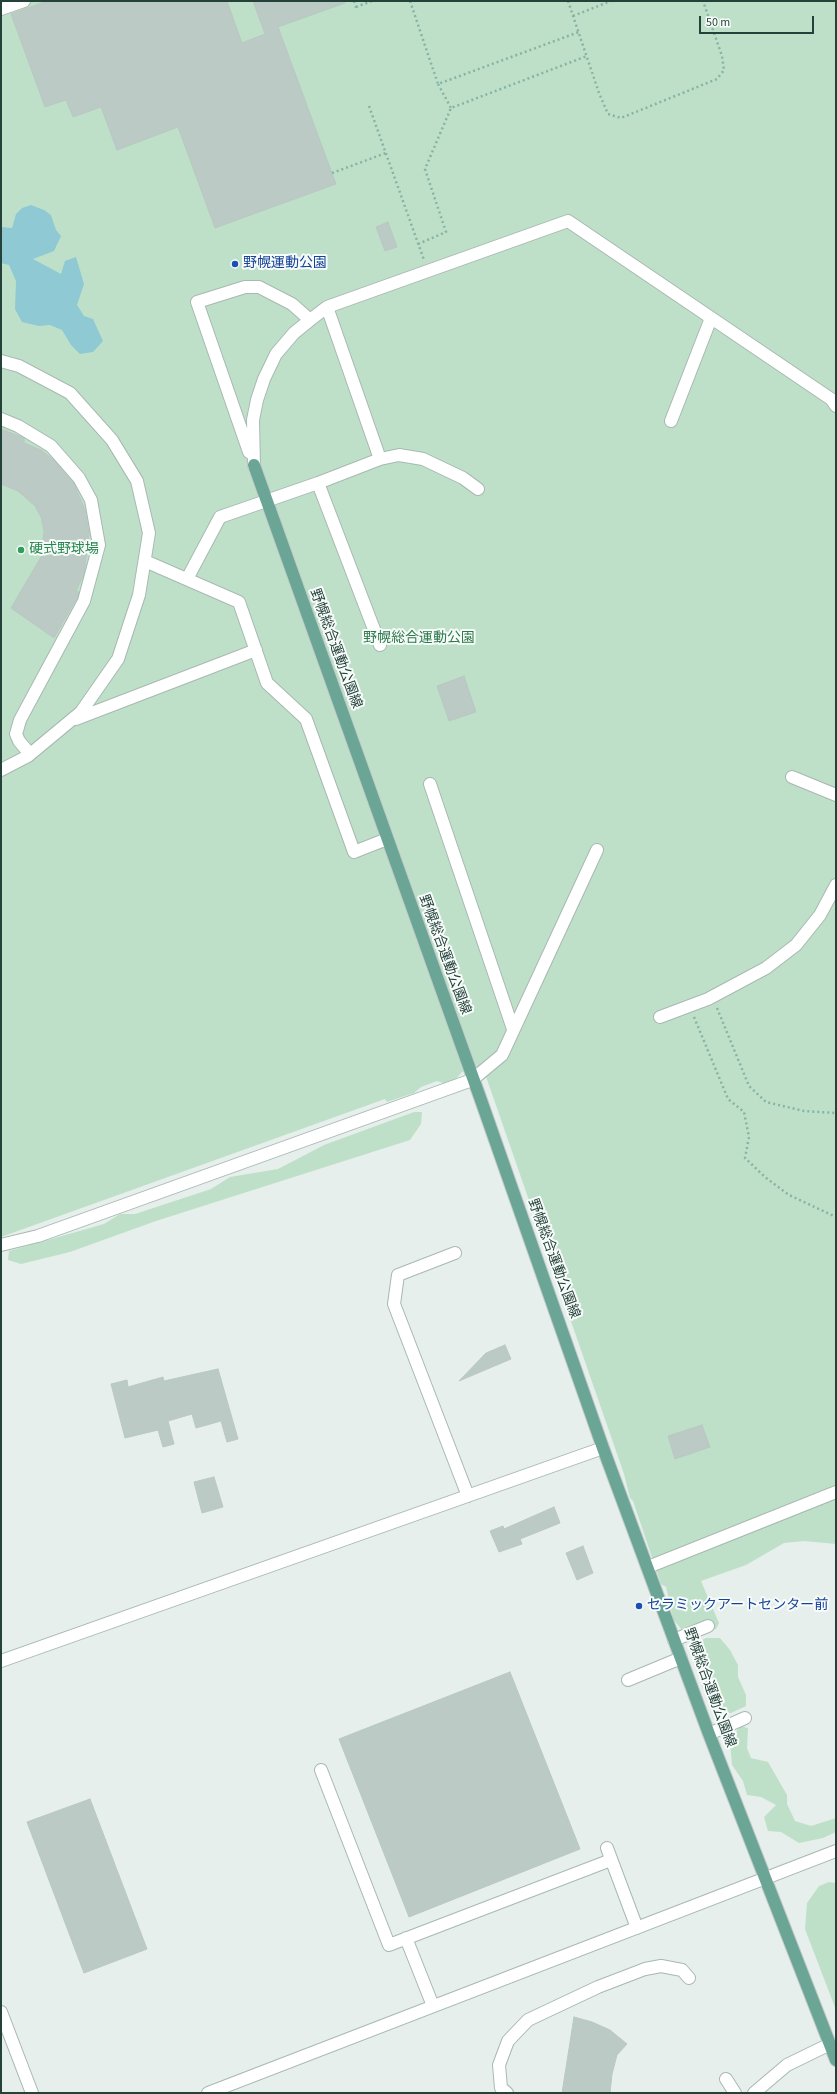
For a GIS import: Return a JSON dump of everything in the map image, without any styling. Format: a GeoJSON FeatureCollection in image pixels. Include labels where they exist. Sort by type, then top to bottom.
{"type":"FeatureCollection","features":[{"type":"Feature","properties":{"kind":"main road","name":"野幌総合運動公園線"},"geometry":{"type":"LineString","coordinates":[[254,465],[472,1080],[482,1103],[603,1448],[709,1734],[836,2060]]}},
{"type":"Feature","properties":{"kind":"street"},"geometry":{"type":"LineString","coordinates":[[1,9],[24,1]]}},
{"type":"Feature","properties":{"kind":"street"},"geometry":{"type":"LineString","coordinates":[[254,465],[253,420],[257,400],[264,379],[276,354],[294,333],[310,320],[327,307],[568,221],[831,399],[836,406]]}},
{"type":"Feature","properties":{"kind":"street"},"geometry":{"type":"LineString","coordinates":[[254,465],[197,302],[245,287],[259,287],[292,304],[310,320]]}},
{"type":"Feature","properties":{"kind":"street"},"geometry":{"type":"LineString","coordinates":[[327,307],[380,459]]}},
{"type":"Feature","properties":{"kind":"street"},"geometry":{"type":"LineString","coordinates":[[670,421],[711,318]]}},
{"type":"Feature","properties":{"kind":"street"},"geometry":{"type":"LineString","coordinates":[[1,353],[20,366],[70,393],[112,440],[137,481],[149,533],[139,595],[118,659],[81,712],[30,754],[1,770]]}},
{"type":"Feature","properties":{"kind":"street"},"geometry":{"type":"LineString","coordinates":[[1,361],[20,366]]}},
{"type":"Feature","properties":{"kind":"street"},"geometry":{"type":"LineString","coordinates":[[1,419],[18,426],[52,446],[79,478],[92,500],[99,544],[84,601],[20,720],[16,734],[19,741],[30,754]]}},
{"type":"Feature","properties":{"kind":"street"},"geometry":{"type":"LineString","coordinates":[[187,579],[220,517],[318,483],[380,459],[399,455],[423,459],[464,478],[478,489]]}},
{"type":"Feature","properties":{"kind":"street"},"geometry":{"type":"LineString","coordinates":[[318,483],[380,645]]}},
{"type":"Feature","properties":{"kind":"street"},"geometry":{"type":"LineString","coordinates":[[145,561],[239,602],[267,683],[306,720],[354,852],[387,839]]}},
{"type":"Feature","properties":{"kind":"street"},"geometry":{"type":"LineString","coordinates":[[69,722],[256,650]]}},
{"type":"Feature","properties":{"kind":"street"},"geometry":{"type":"LineString","coordinates":[[792,777],[836,795]]}},
{"type":"Feature","properties":{"kind":"street"},"geometry":{"type":"LineString","coordinates":[[430,784],[513,1029]]}},
{"type":"Feature","properties":{"kind":"street"},"geometry":{"type":"LineString","coordinates":[[1,1246],[38,1236],[472,1080],[502,1055],[597,850]]}},
{"type":"Feature","properties":{"kind":"street"},"geometry":{"type":"LineString","coordinates":[[660,1016],[712,996],[766,968],[796,945],[820,915],[836,885]]}},
{"type":"Feature","properties":{"kind":"street"},"geometry":{"type":"LineString","coordinates":[[455,1253],[398,1276],[394,1304],[468,1496]]}},
{"type":"Feature","properties":{"kind":"street"},"geometry":{"type":"LineString","coordinates":[[1,1661],[603,1448]]}},
{"type":"Feature","properties":{"kind":"street"},"geometry":{"type":"LineString","coordinates":[[648,1567],[836,1492]]}},
{"type":"Feature","properties":{"kind":"street"},"geometry":{"type":"LineString","coordinates":[[674,1640],[708,1626]]}},
{"type":"Feature","properties":{"kind":"street"},"geometry":{"type":"LineString","coordinates":[[628,1680],[681,1658]]}},
{"type":"Feature","properties":{"kind":"street"},"geometry":{"type":"LineString","coordinates":[[709,1734],[745,1718]]}},
{"type":"Feature","properties":{"kind":"street"},"geometry":{"type":"LineString","coordinates":[[321,1770],[389,1945],[611,1860]]}},
{"type":"Feature","properties":{"kind":"street"},"geometry":{"type":"LineString","coordinates":[[607,1848],[637,1928]]}},
{"type":"Feature","properties":{"kind":"street"},"geometry":{"type":"LineString","coordinates":[[208,2093],[836,1851]]}},
{"type":"Feature","properties":{"kind":"street"},"geometry":{"type":"LineString","coordinates":[[406,1938],[433,2006]]}},
{"type":"Feature","properties":{"kind":"street"},"geometry":{"type":"LineString","coordinates":[[507,2093],[501,2088],[498,2064],[508,2041],[528,2020],[598,1987],[644,1970],[661,1966],[682,1970],[689,1978]]}},
{"type":"Feature","properties":{"kind":"street"},"geometry":{"type":"LineString","coordinates":[[1,2012],[32,2093]]}},
{"type":"Feature","properties":{"kind":"street"},"geometry":{"type":"LineString","coordinates":[[754,2093],[787,2065],[830,2044]]}},
{"type":"Feature","properties":{"kind":"street"},"geometry":{"type":"LineString","coordinates":[[726,2079],[735,2093]]}},
{"type":"Feature","properties":{"kind":"path"},"geometry":{"type":"LineString","coordinates":[[354,1],[356,8],[372,1]]}},
{"type":"Feature","properties":{"kind":"path"},"geometry":{"type":"LineString","coordinates":[[410,1],[438,84],[451,108]]}},
{"type":"Feature","properties":{"kind":"path"},"geometry":{"type":"LineString","coordinates":[[568,1],[586,56],[608,114],[621,118],[717,79],[724,70],[722,56],[703,1]]}},
{"type":"Feature","properties":{"kind":"path"},"geometry":{"type":"LineString","coordinates":[[573,16],[611,1]]}},
{"type":"Feature","properties":{"kind":"path"},"geometry":{"type":"LineString","coordinates":[[438,84],[579,32]]}},
{"type":"Feature","properties":{"kind":"path"},"geometry":{"type":"LineString","coordinates":[[418,244],[446,232],[425,168],[451,108],[586,56]]}},
{"type":"Feature","properties":{"kind":"path"},"geometry":{"type":"LineString","coordinates":[[368,106],[428,271]]}},
{"type":"Feature","properties":{"kind":"path"},"geometry":{"type":"LineString","coordinates":[[332,173],[386,153]]}},
{"type":"Feature","properties":{"kind":"path"},"geometry":{"type":"LineString","coordinates":[[712,996],[749,1086],[766,1102],[804,1111],[836,1113]]}},
{"type":"Feature","properties":{"kind":"path"},"geometry":{"type":"LineString","coordinates":[[689,1005],[728,1099],[744,1112],[750,1137],[745,1158],[765,1177],[789,1195],[836,1217]]}},
{"type":"Feature","properties":{"kind":"green space","name":"野幌総合運動公園"},"geometry":{"type":"Polygon","coordinates":[[[1,1],[836,1],[836,1544],[804,1541],[784,1543],[746,1565],[701,1581],[719,1623],[716,1629],[682,1630],[673,1619],[666,1587],[661,1584],[633,1501],[630,1498],[624,1474],[482,1065],[462,1072],[455,1080],[446,1084],[437,1081],[421,1087],[414,1093],[387,1102],[385,1099],[1,1237],[1,1]]]}},
{"type":"Feature","properties":{"kind":"green space"},"geometry":{"type":"Polygon","coordinates":[[[414,1112],[422,1112],[421,1124],[410,1140],[156,1221],[70,1252],[21,1264],[8,1260],[9,1251],[104,1224],[120,1214],[135,1214],[211,1189],[230,1177],[278,1169],[324,1145],[414,1112]]]}},
{"type":"Feature","properties":{"kind":"green space"},"geometry":{"type":"Polygon","coordinates":[[[706,1638],[720,1638],[730,1650],[738,1665],[738,1677],[746,1695],[746,1706],[731,1713],[722,1713],[711,1705],[703,1689],[694,1644],[706,1638]]]}},
{"type":"Feature","properties":{"kind":"green space"},"geometry":{"type":"Polygon","coordinates":[[[740,1726],[748,1728],[747,1748],[751,1758],[768,1762],[787,1795],[787,1804],[795,1821],[811,1826],[836,1818],[836,1832],[823,1838],[799,1843],[781,1832],[768,1831],[764,1817],[776,1805],[761,1797],[747,1795],[743,1781],[732,1765],[730,1742],[740,1726]]]}},
{"type":"Feature","properties":{"kind":"green space"},"geometry":{"type":"Polygon","coordinates":[[[829,1882],[836,1883],[836,2010],[805,1929],[807,1903],[819,1886],[829,1882]]]}},
{"type":"Feature","properties":{"kind":"water"},"geometry":{"type":"Polygon","coordinates":[[[31,205],[44,210],[51,215],[56,230],[61,236],[54,251],[33,259],[61,274],[65,261],[76,257],[84,284],[77,305],[84,316],[93,319],[103,341],[93,352],[80,354],[71,345],[62,330],[50,325],[39,326],[22,322],[15,309],[16,281],[9,265],[1,263],[1,227],[12,228],[16,214],[22,208],[31,205]]]}},
{"type":"Feature","properties":{"kind":"building"},"geometry":{"type":"Polygon","coordinates":[[[47,1],[227,1],[242,43],[265,34],[253,1],[345,1],[345,3],[278,27],[336,184],[215,228],[178,127],[117,150],[101,107],[73,117],[66,100],[45,107],[11,14],[47,1]]]}},
{"type":"Feature","properties":{"kind":"building"},"geometry":{"type":"Polygon","coordinates":[[[388,222],[397,247],[385,251],[376,227],[388,222]]]}},
{"type":"Feature","properties":{"kind":"building"},"geometry":{"type":"Polygon","coordinates":[[[1,429],[24,438],[24,443],[41,450],[55,461],[74,484],[85,510],[89,534],[84,574],[76,591],[79,592],[77,598],[54,638],[11,608],[41,557],[44,531],[41,517],[35,506],[18,491],[1,484],[1,429]]]}},
{"type":"Feature","properties":{"kind":"building"},"geometry":{"type":"Polygon","coordinates":[[[464,676],[476,712],[449,721],[437,686],[464,676]]]}},
{"type":"Feature","properties":{"kind":"building"},"geometry":{"type":"Polygon","coordinates":[[[505,1345],[511,1359],[459,1381],[486,1353],[505,1345]]]}},
{"type":"Feature","properties":{"kind":"building"},"geometry":{"type":"Polygon","coordinates":[[[218,1369],[238,1439],[227,1442],[221,1421],[196,1428],[192,1414],[168,1421],[174,1444],[163,1447],[158,1430],[125,1438],[111,1384],[127,1380],[128,1387],[163,1377],[164,1381],[218,1369]]]}},
{"type":"Feature","properties":{"kind":"building"},"geometry":{"type":"Polygon","coordinates":[[[702,1425],[710,1447],[675,1459],[668,1436],[702,1425]]]}},
{"type":"Feature","properties":{"kind":"building"},"geometry":{"type":"Polygon","coordinates":[[[214,1477],[223,1507],[202,1513],[194,1482],[214,1477]]]}},
{"type":"Feature","properties":{"kind":"building"},"geometry":{"type":"Polygon","coordinates":[[[554,1507],[560,1523],[520,1539],[522,1544],[499,1552],[490,1531],[503,1526],[504,1529],[554,1507]]]}},
{"type":"Feature","properties":{"kind":"building"},"geometry":{"type":"Polygon","coordinates":[[[583,1546],[593,1573],[577,1580],[566,1553],[583,1546]]]}},
{"type":"Feature","properties":{"kind":"building"},"geometry":{"type":"Polygon","coordinates":[[[510,1672],[580,1849],[409,1917],[339,1739],[510,1672]]]}},
{"type":"Feature","properties":{"kind":"building"},"geometry":{"type":"Polygon","coordinates":[[[90,1799],[147,1949],[84,1973],[27,1822],[90,1799]]]}},
{"type":"Feature","properties":{"kind":"building"},"geometry":{"type":"Polygon","coordinates":[[[574,2017],[592,2022],[610,2030],[627,2044],[617,2055],[612,2074],[610,2093],[562,2093],[574,2017]]]}},
{"type":"Feature","properties":{"kind":"place","name":"野幌運動公園"},"geometry":{"type":"Point","coordinates":[235,264]}},
{"type":"Feature","properties":{"kind":"place","name":"硬式野球場"},"geometry":{"type":"Point","coordinates":[21,550]}},
{"type":"Feature","properties":{"kind":"place","name":"セラミックアートセンター前"},"geometry":{"type":"Point","coordinates":[639,1606]}}]}
